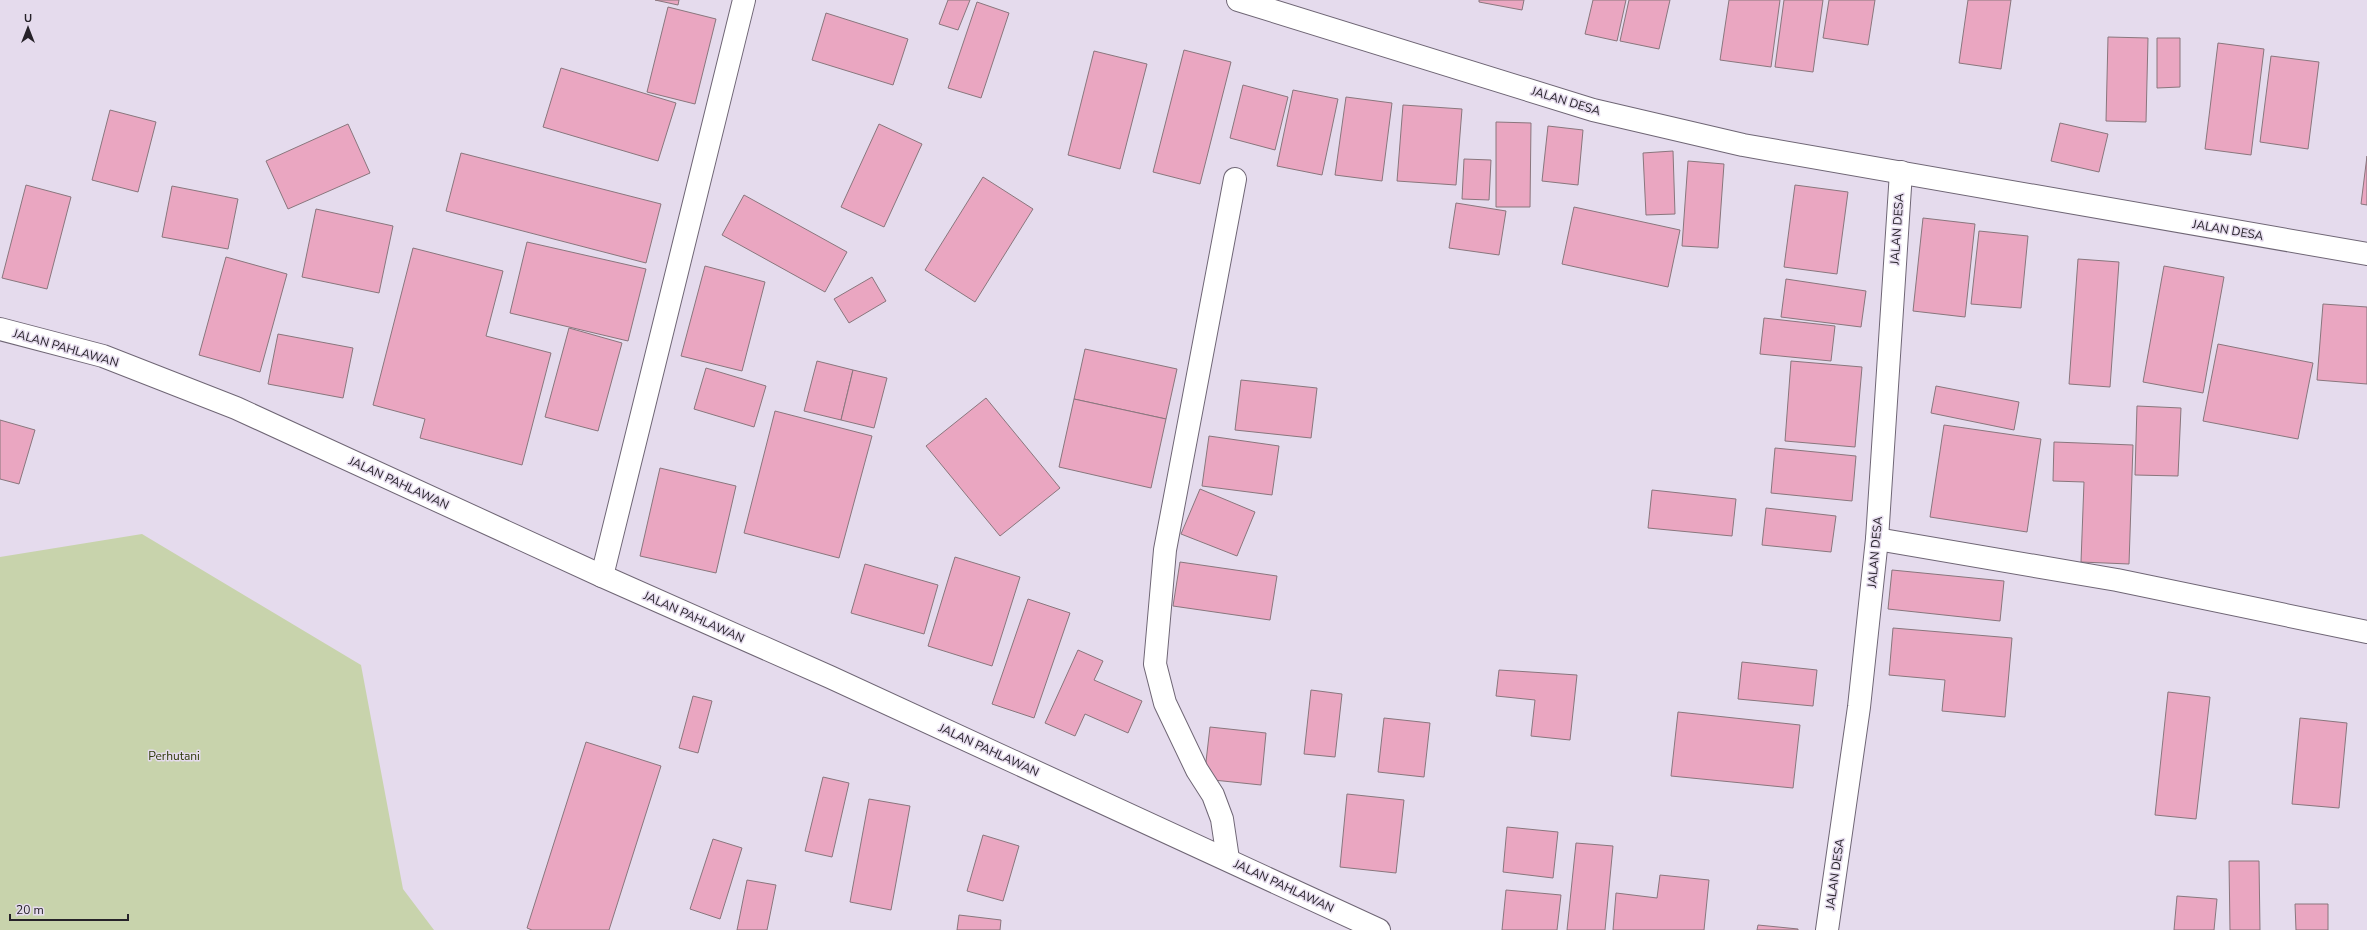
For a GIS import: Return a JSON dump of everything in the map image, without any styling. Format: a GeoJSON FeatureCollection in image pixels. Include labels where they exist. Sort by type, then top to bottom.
{"type":"FeatureCollection","features":[{"type":"Feature","properties":{"kind":"main road"},"geometry":{"type":"LineString","coordinates":[[602,576],[744,0]]}},
{"type":"Feature","properties":{"kind":"main road","name":"JALAN DESA"},"geometry":{"type":"LineString","coordinates":[[1238,0],[1593,110],[1743,145],[2367,254]]}},
{"type":"Feature","properties":{"kind":"main road","name":"JALAN DESA"},"geometry":{"type":"LineString","coordinates":[[1827,930],[1859,707],[1877,539],[1901,172]]}},
{"type":"Feature","properties":{"kind":"main road"},"geometry":{"type":"LineString","coordinates":[[1228,859],[1222,819],[1213,795],[1197,770],[1165,703],[1155,664],[1165,550],[1235,179]]}},
{"type":"Feature","properties":{"kind":"main road","name":"JALAN PAHLAWAN"},"geometry":{"type":"LineString","coordinates":[[0,329],[103,356],[236,408],[602,576],[830,677],[1228,859],[1379,930]]}},
{"type":"Feature","properties":{"kind":"main road"},"geometry":{"type":"LineString","coordinates":[[1877,539],[2117,580],[2367,632]]}},
{"type":"Feature","properties":{"kind":"green space","name":"Perhutani"},"geometry":{"type":"Polygon","coordinates":[[[142,534],[361,665],[403,889],[434,930],[0,930],[0,557],[142,534]]]}},
{"type":"Feature","properties":{"kind":"building"},"geometry":{"type":"Polygon","coordinates":[[[655,0],[679,0],[678,5],[655,0]]]}},
{"type":"Feature","properties":{"kind":"building"},"geometry":{"type":"Polygon","coordinates":[[[948,0],[970,0],[958,30],[939,24],[948,0]]]}},
{"type":"Feature","properties":{"kind":"building"},"geometry":{"type":"Polygon","coordinates":[[[1479,0],[1524,0],[1522,10],[1479,2],[1479,0]]]}},
{"type":"Feature","properties":{"kind":"building"},"geometry":{"type":"Polygon","coordinates":[[[1593,0],[1626,0],[1617,41],[1585,34],[1593,0]]]}},
{"type":"Feature","properties":{"kind":"building"},"geometry":{"type":"Polygon","coordinates":[[[1629,0],[1670,0],[1659,49],[1620,41],[1629,0]]]}},
{"type":"Feature","properties":{"kind":"building"},"geometry":{"type":"Polygon","coordinates":[[[1729,0],[1780,0],[1771,67],[1720,60],[1729,0]]]}},
{"type":"Feature","properties":{"kind":"building"},"geometry":{"type":"Polygon","coordinates":[[[1784,0],[1823,0],[1813,72],[1775,67],[1784,0]]]}},
{"type":"Feature","properties":{"kind":"building"},"geometry":{"type":"Polygon","coordinates":[[[1829,0],[1875,0],[1868,45],[1823,38],[1829,0]]]}},
{"type":"Feature","properties":{"kind":"building"},"geometry":{"type":"Polygon","coordinates":[[[1968,0],[2011,0],[2001,69],[1959,63],[1968,0]]]}},
{"type":"Feature","properties":{"kind":"building"},"geometry":{"type":"Polygon","coordinates":[[[977,2],[1009,13],[981,98],[948,88],[977,2]]]}},
{"type":"Feature","properties":{"kind":"building"},"geometry":{"type":"Polygon","coordinates":[[[668,7],[716,19],[695,104],[647,92],[668,7]]]}},
{"type":"Feature","properties":{"kind":"building"},"geometry":{"type":"Polygon","coordinates":[[[826,13],[908,39],[893,85],[812,60],[826,13]]]}},
{"type":"Feature","properties":{"kind":"building"},"geometry":{"type":"Polygon","coordinates":[[[2108,37],[2148,38],[2146,122],[2106,121],[2108,37]]]}},
{"type":"Feature","properties":{"kind":"building"},"geometry":{"type":"Polygon","coordinates":[[[2157,38],[2180,38],[2180,87],[2157,88],[2157,38]]]}},
{"type":"Feature","properties":{"kind":"building"},"geometry":{"type":"Polygon","coordinates":[[[2218,43],[2264,49],[2251,155],[2205,149],[2218,43]]]}},
{"type":"Feature","properties":{"kind":"building"},"geometry":{"type":"Polygon","coordinates":[[[1184,50],[1231,62],[1200,184],[1153,172],[1184,50]]]}},
{"type":"Feature","properties":{"kind":"building"},"geometry":{"type":"Polygon","coordinates":[[[1094,51],[1147,64],[1120,169],[1068,155],[1094,51]]]}},
{"type":"Feature","properties":{"kind":"building"},"geometry":{"type":"Polygon","coordinates":[[[2271,56],[2319,62],[2308,149],[2260,142],[2271,56]]]}},
{"type":"Feature","properties":{"kind":"building"},"geometry":{"type":"Polygon","coordinates":[[[561,68],[676,103],[658,161],[543,127],[561,68]]]}},
{"type":"Feature","properties":{"kind":"building"},"geometry":{"type":"Polygon","coordinates":[[[1243,85],[1288,97],[1275,150],[1230,138],[1243,85]]]}},
{"type":"Feature","properties":{"kind":"building"},"geometry":{"type":"Polygon","coordinates":[[[1293,90],[1338,99],[1322,175],[1277,166],[1293,90]]]}},
{"type":"Feature","properties":{"kind":"building"},"geometry":{"type":"Polygon","coordinates":[[[1346,97],[1392,103],[1382,181],[1335,175],[1346,97]]]}},
{"type":"Feature","properties":{"kind":"building"},"geometry":{"type":"Polygon","coordinates":[[[1403,105],[1462,109],[1456,185],[1397,181],[1403,105]]]}},
{"type":"Feature","properties":{"kind":"building"},"geometry":{"type":"Polygon","coordinates":[[[110,110],[156,122],[138,192],[92,180],[110,110]]]}},
{"type":"Feature","properties":{"kind":"building"},"geometry":{"type":"Polygon","coordinates":[[[1496,122],[1531,123],[1530,207],[1496,207],[1496,122]]]}},
{"type":"Feature","properties":{"kind":"building"},"geometry":{"type":"Polygon","coordinates":[[[2060,123],[2108,134],[2099,172],[2051,161],[2060,123]]]}},
{"type":"Feature","properties":{"kind":"building"},"geometry":{"type":"Polygon","coordinates":[[[348,124],[370,173],[288,209],[266,161],[348,124]]]}},
{"type":"Feature","properties":{"kind":"building"},"geometry":{"type":"Polygon","coordinates":[[[879,124],[922,144],[884,227],[841,207],[879,124]]]}},
{"type":"Feature","properties":{"kind":"building"},"geometry":{"type":"Polygon","coordinates":[[[1548,126],[1583,130],[1578,185],[1542,181],[1548,126]]]}},
{"type":"Feature","properties":{"kind":"building"},"geometry":{"type":"Polygon","coordinates":[[[1673,151],[1675,214],[1646,215],[1643,153],[1673,151]]]}},
{"type":"Feature","properties":{"kind":"building"},"geometry":{"type":"Polygon","coordinates":[[[461,153],[661,204],[646,263],[446,211],[461,153]]]}},
{"type":"Feature","properties":{"kind":"building"},"geometry":{"type":"Polygon","coordinates":[[[2367,156],[2367,205],[2361,204],[2367,156]]]}},
{"type":"Feature","properties":{"kind":"building"},"geometry":{"type":"Polygon","coordinates":[[[1464,159],[1491,160],[1489,200],[1462,199],[1464,159]]]}},
{"type":"Feature","properties":{"kind":"building"},"geometry":{"type":"Polygon","coordinates":[[[1688,161],[1724,164],[1718,248],[1682,246],[1688,161]]]}},
{"type":"Feature","properties":{"kind":"building"},"geometry":{"type":"Polygon","coordinates":[[[983,177],[1033,209],[975,302],[925,270],[983,177]]]}},
{"type":"Feature","properties":{"kind":"building"},"geometry":{"type":"Polygon","coordinates":[[[26,185],[71,197],[47,289],[2,278],[26,185]]]}},
{"type":"Feature","properties":{"kind":"building"},"geometry":{"type":"Polygon","coordinates":[[[1795,185],[1848,192],[1837,274],[1784,267],[1795,185]]]}},
{"type":"Feature","properties":{"kind":"building"},"geometry":{"type":"Polygon","coordinates":[[[172,186],[238,199],[228,249],[162,237],[172,186]]]}},
{"type":"Feature","properties":{"kind":"building"},"geometry":{"type":"Polygon","coordinates":[[[744,195],[847,252],[825,292],[722,235],[744,195]]]}},
{"type":"Feature","properties":{"kind":"building"},"geometry":{"type":"Polygon","coordinates":[[[1456,203],[1506,211],[1499,255],[1449,248],[1456,203]]]}},
{"type":"Feature","properties":{"kind":"building"},"geometry":{"type":"Polygon","coordinates":[[[1574,207],[1680,230],[1668,287],[1562,264],[1574,207]]]}},
{"type":"Feature","properties":{"kind":"building"},"geometry":{"type":"Polygon","coordinates":[[[316,209],[393,226],[379,293],[302,277],[316,209]]]}},
{"type":"Feature","properties":{"kind":"building"},"geometry":{"type":"Polygon","coordinates":[[[1923,218],[1975,224],[1965,317],[1913,311],[1923,218]]]}},
{"type":"Feature","properties":{"kind":"building"},"geometry":{"type":"Polygon","coordinates":[[[1979,231],[2028,236],[2021,308],[1971,304],[1979,231]]]}},
{"type":"Feature","properties":{"kind":"building"},"geometry":{"type":"Polygon","coordinates":[[[527,242],[646,269],[628,341],[510,313],[527,242]]]}},
{"type":"Feature","properties":{"kind":"building"},"geometry":{"type":"Polygon","coordinates":[[[413,248],[503,271],[486,336],[551,353],[522,465],[420,438],[425,419],[373,405],[413,248]]]}},
{"type":"Feature","properties":{"kind":"building"},"geometry":{"type":"Polygon","coordinates":[[[226,257],[287,274],[260,372],[199,355],[226,257]]]}},
{"type":"Feature","properties":{"kind":"building"},"geometry":{"type":"Polygon","coordinates":[[[2078,259],[2119,262],[2110,387],[2069,384],[2078,259]]]}},
{"type":"Feature","properties":{"kind":"building"},"geometry":{"type":"Polygon","coordinates":[[[705,266],[765,282],[742,371],[681,356],[705,266]]]}},
{"type":"Feature","properties":{"kind":"building"},"geometry":{"type":"Polygon","coordinates":[[[2164,266],[2224,277],[2203,393],[2143,382],[2164,266]]]}},
{"type":"Feature","properties":{"kind":"building"},"geometry":{"type":"Polygon","coordinates":[[[872,277],[886,301],[849,323],[834,299],[872,277]]]}},
{"type":"Feature","properties":{"kind":"building"},"geometry":{"type":"Polygon","coordinates":[[[1786,279],[1866,291],[1861,327],[1781,317],[1786,279]]]}},
{"type":"Feature","properties":{"kind":"building"},"geometry":{"type":"Polygon","coordinates":[[[2323,304],[2367,307],[2367,384],[2317,380],[2323,304]]]}},
{"type":"Feature","properties":{"kind":"building"},"geometry":{"type":"Polygon","coordinates":[[[1764,318],[1835,326],[1831,361],[1760,354],[1764,318]]]}},
{"type":"Feature","properties":{"kind":"building"},"geometry":{"type":"Polygon","coordinates":[[[569,328],[622,343],[598,431],[545,417],[569,328]]]}},
{"type":"Feature","properties":{"kind":"building"},"geometry":{"type":"Polygon","coordinates":[[[278,334],[353,348],[343,398],[268,384],[278,334]]]}},
{"type":"Feature","properties":{"kind":"building"},"geometry":{"type":"Polygon","coordinates":[[[2218,344],[2313,363],[2298,439],[2203,421],[2218,344]]]}},
{"type":"Feature","properties":{"kind":"building"},"geometry":{"type":"Polygon","coordinates":[[[1085,349],[1177,369],[1166,419],[1074,399],[1085,349]]]}},
{"type":"Feature","properties":{"kind":"building"},"geometry":{"type":"Polygon","coordinates":[[[817,361],[853,370],[841,420],[804,411],[817,361]]]}},
{"type":"Feature","properties":{"kind":"building"},"geometry":{"type":"Polygon","coordinates":[[[1791,361],[1862,367],[1855,447],[1785,441],[1791,361]]]}},
{"type":"Feature","properties":{"kind":"building"},"geometry":{"type":"Polygon","coordinates":[[[706,368],[766,386],[754,427],[694,409],[706,368]]]}},
{"type":"Feature","properties":{"kind":"building"},"geometry":{"type":"Polygon","coordinates":[[[853,370],[887,378],[874,428],[841,420],[853,370]]]}},
{"type":"Feature","properties":{"kind":"building"},"geometry":{"type":"Polygon","coordinates":[[[1241,380],[1317,388],[1311,438],[1235,430],[1241,380]]]}},
{"type":"Feature","properties":{"kind":"building"},"geometry":{"type":"Polygon","coordinates":[[[1936,386],[2019,402],[2014,430],[1931,413],[1936,386]]]}},
{"type":"Feature","properties":{"kind":"building"},"geometry":{"type":"Polygon","coordinates":[[[986,398],[1060,488],[1000,536],[926,446],[986,398]]]}},
{"type":"Feature","properties":{"kind":"building"},"geometry":{"type":"Polygon","coordinates":[[[1074,399],[1166,419],[1151,488],[1059,467],[1074,399]]]}},
{"type":"Feature","properties":{"kind":"building"},"geometry":{"type":"Polygon","coordinates":[[[2137,406],[2181,408],[2178,476],[2135,475],[2137,406]]]}},
{"type":"Feature","properties":{"kind":"building"},"geometry":{"type":"Polygon","coordinates":[[[775,411],[872,436],[839,558],[744,533],[775,411]]]}},
{"type":"Feature","properties":{"kind":"building"},"geometry":{"type":"Polygon","coordinates":[[[0,420],[35,430],[19,484],[0,479],[0,420]]]}},
{"type":"Feature","properties":{"kind":"building"},"geometry":{"type":"Polygon","coordinates":[[[1944,425],[2041,439],[2027,532],[1930,517],[1944,425]]]}},
{"type":"Feature","properties":{"kind":"building"},"geometry":{"type":"Polygon","coordinates":[[[1209,436],[1279,446],[1272,495],[1202,486],[1209,436]]]}},
{"type":"Feature","properties":{"kind":"building"},"geometry":{"type":"Polygon","coordinates":[[[2054,442],[2133,445],[2129,564],[2081,562],[2084,482],[2053,481],[2054,442]]]}},
{"type":"Feature","properties":{"kind":"building"},"geometry":{"type":"Polygon","coordinates":[[[1775,448],[1856,456],[1852,501],[1771,493],[1775,448]]]}},
{"type":"Feature","properties":{"kind":"building"},"geometry":{"type":"Polygon","coordinates":[[[660,468],[736,486],[716,573],[640,556],[660,468]]]}},
{"type":"Feature","properties":{"kind":"building"},"geometry":{"type":"Polygon","coordinates":[[[1200,489],[1255,512],[1237,556],[1181,534],[1200,489]]]}},
{"type":"Feature","properties":{"kind":"building"},"geometry":{"type":"Polygon","coordinates":[[[1652,490],[1736,499],[1732,536],[1648,528],[1652,490]]]}},
{"type":"Feature","properties":{"kind":"building"},"geometry":{"type":"Polygon","coordinates":[[[1766,508],[1836,516],[1831,552],[1762,545],[1766,508]]]}},
{"type":"Feature","properties":{"kind":"building"},"geometry":{"type":"Polygon","coordinates":[[[955,557],[1020,577],[992,666],[928,646],[955,557]]]}},
{"type":"Feature","properties":{"kind":"building"},"geometry":{"type":"Polygon","coordinates":[[[1180,562],[1277,576],[1270,620],[1173,606],[1180,562]]]}},
{"type":"Feature","properties":{"kind":"building"},"geometry":{"type":"Polygon","coordinates":[[[865,564],[938,585],[924,634],[851,613],[865,564]]]}},
{"type":"Feature","properties":{"kind":"building"},"geometry":{"type":"Polygon","coordinates":[[[1892,570],[2004,581],[2000,621],[1888,609],[1892,570]]]}},
{"type":"Feature","properties":{"kind":"building"},"geometry":{"type":"Polygon","coordinates":[[[1028,599],[1070,613],[1034,718],[992,704],[1028,599]]]}},
{"type":"Feature","properties":{"kind":"building"},"geometry":{"type":"Polygon","coordinates":[[[1893,628],[2012,638],[2005,717],[1942,711],[1945,680],[1889,675],[1893,628]]]}},
{"type":"Feature","properties":{"kind":"building"},"geometry":{"type":"Polygon","coordinates":[[[1078,650],[1103,661],[1094,680],[1142,701],[1128,733],[1085,714],[1075,736],[1045,723],[1078,650]]]}},
{"type":"Feature","properties":{"kind":"building"},"geometry":{"type":"Polygon","coordinates":[[[1742,662],[1817,670],[1813,706],[1738,699],[1742,662]]]}},
{"type":"Feature","properties":{"kind":"building"},"geometry":{"type":"Polygon","coordinates":[[[1499,670],[1577,675],[1570,740],[1531,736],[1535,700],[1496,696],[1499,670]]]}},
{"type":"Feature","properties":{"kind":"building"},"geometry":{"type":"Polygon","coordinates":[[[1311,690],[1342,694],[1335,757],[1304,754],[1311,690]]]}},
{"type":"Feature","properties":{"kind":"building"},"geometry":{"type":"Polygon","coordinates":[[[2168,692],[2210,697],[2196,819],[2155,815],[2168,692]]]}},
{"type":"Feature","properties":{"kind":"building"},"geometry":{"type":"Polygon","coordinates":[[[693,696],[712,701],[698,753],[679,748],[693,696]]]}},
{"type":"Feature","properties":{"kind":"building"},"geometry":{"type":"Polygon","coordinates":[[[1678,712],[1800,725],[1793,788],[1671,776],[1678,712]]]}},
{"type":"Feature","properties":{"kind":"building"},"geometry":{"type":"Polygon","coordinates":[[[1384,718],[1430,723],[1424,777],[1378,772],[1384,718]]]}},
{"type":"Feature","properties":{"kind":"building"},"geometry":{"type":"Polygon","coordinates":[[[2300,718],[2347,723],[2339,808],[2292,804],[2300,718]]]}},
{"type":"Feature","properties":{"kind":"building"},"geometry":{"type":"Polygon","coordinates":[[[1210,727],[1266,733],[1261,785],[1204,779],[1210,727]]]}},
{"type":"Feature","properties":{"kind":"building"},"geometry":{"type":"Polygon","coordinates":[[[586,742],[661,766],[609,930],[532,930],[527,928],[586,742]]]}},
{"type":"Feature","properties":{"kind":"building"},"geometry":{"type":"Polygon","coordinates":[[[823,777],[849,783],[832,857],[805,851],[823,777]]]}},
{"type":"Feature","properties":{"kind":"building"},"geometry":{"type":"Polygon","coordinates":[[[1347,794],[1404,800],[1396,873],[1340,867],[1347,794]]]}},
{"type":"Feature","properties":{"kind":"building"},"geometry":{"type":"Polygon","coordinates":[[[869,799],[910,806],[891,910],[850,902],[869,799]]]}},
{"type":"Feature","properties":{"kind":"building"},"geometry":{"type":"Polygon","coordinates":[[[1507,827],[1558,832],[1553,878],[1503,872],[1507,827]]]}},
{"type":"Feature","properties":{"kind":"building"},"geometry":{"type":"Polygon","coordinates":[[[983,835],[1019,846],[1003,901],[967,891],[983,835]]]}},
{"type":"Feature","properties":{"kind":"building"},"geometry":{"type":"Polygon","coordinates":[[[713,839],[742,848],[720,919],[690,909],[713,839]]]}},
{"type":"Feature","properties":{"kind":"building"},"geometry":{"type":"Polygon","coordinates":[[[1576,843],[1613,846],[1605,930],[1567,930],[1576,843]]]}},
{"type":"Feature","properties":{"kind":"building"},"geometry":{"type":"Polygon","coordinates":[[[2229,861],[2259,861],[2260,930],[2230,930],[2229,861]]]}},
{"type":"Feature","properties":{"kind":"building"},"geometry":{"type":"Polygon","coordinates":[[[1660,875],[1709,880],[1704,930],[1613,930],[1616,893],[1657,898],[1660,875]]]}},
{"type":"Feature","properties":{"kind":"building"},"geometry":{"type":"Polygon","coordinates":[[[747,880],[776,885],[767,930],[737,930],[747,880]]]}},
{"type":"Feature","properties":{"kind":"building"},"geometry":{"type":"Polygon","coordinates":[[[1506,890],[1561,895],[1557,930],[1502,930],[1506,890]]]}},
{"type":"Feature","properties":{"kind":"building"},"geometry":{"type":"Polygon","coordinates":[[[2177,896],[2217,899],[2214,930],[2174,930],[2177,896]]]}},
{"type":"Feature","properties":{"kind":"building"},"geometry":{"type":"Polygon","coordinates":[[[2295,904],[2328,904],[2328,930],[2296,930],[2295,904]]]}},
{"type":"Feature","properties":{"kind":"building"},"geometry":{"type":"Polygon","coordinates":[[[959,915],[1001,920],[1000,930],[957,930],[959,915]]]}},
{"type":"Feature","properties":{"kind":"building"},"geometry":{"type":"Polygon","coordinates":[[[1758,925],[1798,929],[1798,930],[1757,930],[1758,925]]]}}]}
